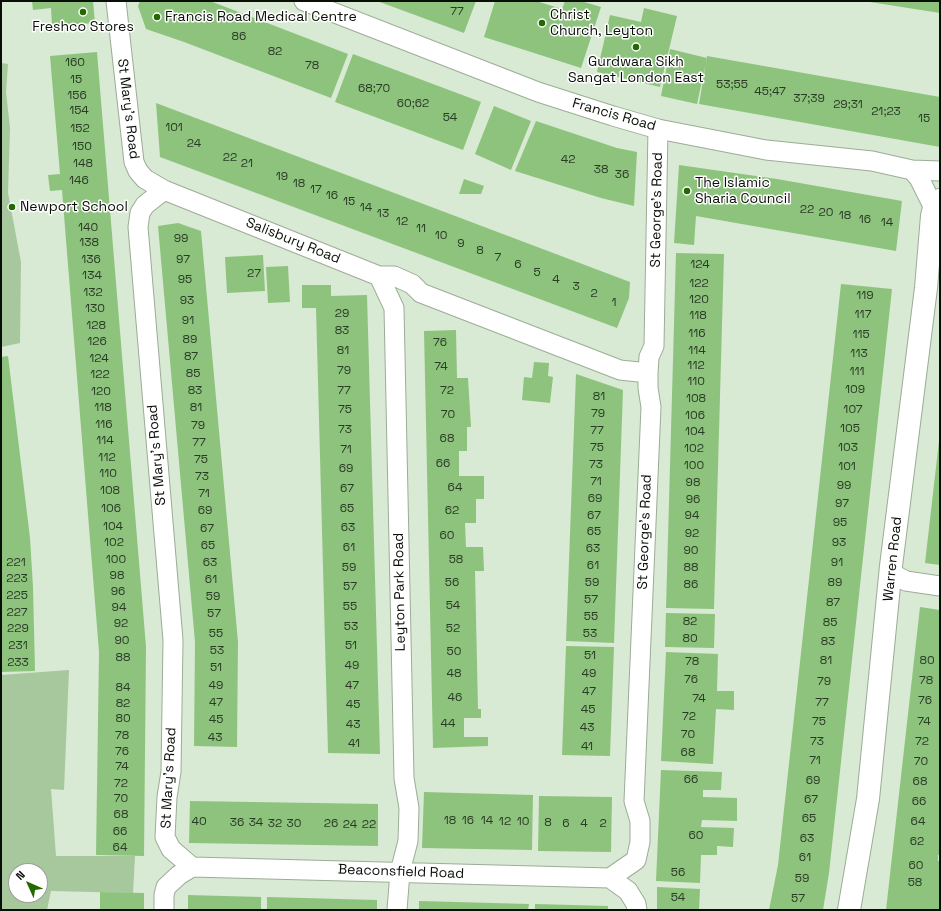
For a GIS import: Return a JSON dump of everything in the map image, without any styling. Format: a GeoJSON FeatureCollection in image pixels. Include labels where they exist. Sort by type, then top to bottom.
{"type":"FeatureCollection","features":[{"type":"Feature","properties":{"kind":"main road","name":"Warren Road"},"geometry":{"type":"LineString","coordinates":[[850,910],[868,799],[891,573],[937,204]]}},
{"type":"Feature","properties":{"kind":"street","name":"St Mary's Road"},"geometry":{"type":"LineString","coordinates":[[116,1],[134,162],[138,171],[145,179],[164,190],[145,205],[140,213],[138,227],[173,640],[171,772],[167,797],[165,837],[171,849],[192,867]]}},
{"type":"Feature","properties":{"kind":"street","name":"Francis Road"},"geometry":{"type":"LineString","coordinates":[[304,1],[538,92],[613,116],[658,128],[766,150],[872,162],[912,170],[940,171]]}},
{"type":"Feature","properties":{"kind":"street","name":"St George's Road"},"geometry":{"type":"LineString","coordinates":[[610,878],[636,860],[640,842],[640,821],[634,801],[651,407],[648,388],[648,357],[654,346],[658,128]]}},
{"type":"Feature","properties":{"kind":"street","name":"Warren Road"},"geometry":{"type":"LineString","coordinates":[[912,170],[937,204]]}},
{"type":"Feature","properties":{"kind":"street","name":"Salisbury Road"},"geometry":{"type":"LineString","coordinates":[[164,190],[379,276],[394,276],[412,284],[421,293],[620,370],[648,373]]}},
{"type":"Feature","properties":{"kind":"street","name":"Leyton Park Road"},"geometry":{"type":"LineString","coordinates":[[379,276],[394,308],[404,778],[409,808],[408,841],[400,872],[397,910]]}},
{"type":"Feature","properties":{"kind":"street"},"geometry":{"type":"LineString","coordinates":[[394,308],[410,297],[421,293]]}},
{"type":"Feature","properties":{"kind":"street"},"geometry":{"type":"LineString","coordinates":[[891,573],[906,581],[940,586]]}},
{"type":"Feature","properties":{"kind":"street","name":"Beaconsfield Road"},"geometry":{"type":"LineString","coordinates":[[192,867],[610,878]]}},
{"type":"Feature","properties":{"kind":"street"},"geometry":{"type":"LineString","coordinates":[[164,910],[164,895],[166,887],[179,875],[192,867]]}},
{"type":"Feature","properties":{"kind":"street"},"geometry":{"type":"LineString","coordinates":[[610,878],[628,890],[636,904],[637,910]]}},
{"type":"Feature","properties":{"kind":"green space"},"geometry":{"type":"Polygon","coordinates":[[[1,63],[8,64],[6,92],[10,128],[8,193],[21,262],[20,343],[1,347],[1,63]]]}},
{"type":"Feature","properties":{"kind":"green space"},"geometry":{"type":"Polygon","coordinates":[[[69,670],[64,790],[51,789],[56,856],[135,856],[133,893],[51,891],[47,910],[1,910],[1,675],[69,670]]]}},
{"type":"Feature","properties":{"kind":"building"},"geometry":{"type":"Polygon","coordinates":[[[32,1],[93,1],[95,23],[52,26],[51,8],[33,10],[32,1]]]}},
{"type":"Feature","properties":{"kind":"building"},"geometry":{"type":"Polygon","coordinates":[[[140,1],[210,1],[348,54],[331,98],[146,29],[138,6],[140,1]]]}},
{"type":"Feature","properties":{"kind":"building"},"geometry":{"type":"Polygon","coordinates":[[[377,1],[476,1],[464,33],[377,1]]]}},
{"type":"Feature","properties":{"kind":"building","name":"Christ Church, Leyton"},"geometry":{"type":"Polygon","coordinates":[[[495,1],[536,1],[562,9],[565,1],[581,1],[601,7],[581,68],[484,37],[495,1]]]}},
{"type":"Feature","properties":{"kind":"building"},"geometry":{"type":"Polygon","coordinates":[[[940,1],[940,13],[870,2],[940,1]]]}},
{"type":"Feature","properties":{"kind":"building","name":"Gurdwara Sikh Sangat London East"},"geometry":{"type":"Polygon","coordinates":[[[644,8],[677,16],[660,87],[597,72],[610,15],[641,22],[644,8]]]}},
{"type":"Feature","properties":{"kind":"building"},"geometry":{"type":"Polygon","coordinates":[[[670,49],[707,58],[697,104],[661,96],[670,49]]]}},
{"type":"Feature","properties":{"kind":"building"},"geometry":{"type":"Polygon","coordinates":[[[97,52],[146,647],[144,856],[96,855],[99,652],[62,190],[50,191],[48,175],[60,174],[50,56],[97,52]]]}},
{"type":"Feature","properties":{"kind":"building"},"geometry":{"type":"Polygon","coordinates":[[[353,54],[481,102],[463,150],[335,102],[353,54]]]}},
{"type":"Feature","properties":{"kind":"building"},"geometry":{"type":"Polygon","coordinates":[[[707,56],[940,97],[940,147],[699,104],[707,56]]]}},
{"type":"Feature","properties":{"kind":"building"},"geometry":{"type":"Polygon","coordinates":[[[156,103],[630,282],[629,298],[617,328],[160,157],[156,103]]]}},
{"type":"Feature","properties":{"kind":"building"},"geometry":{"type":"Polygon","coordinates":[[[494,106],[531,121],[511,170],[475,154],[494,106]]]}},
{"type":"Feature","properties":{"kind":"building"},"geometry":{"type":"Polygon","coordinates":[[[536,121],[617,148],[637,152],[634,206],[601,198],[515,171],[536,121]]]}},
{"type":"Feature","properties":{"kind":"building"},"geometry":{"type":"Polygon","coordinates":[[[679,165],[777,179],[902,201],[896,251],[696,216],[694,245],[674,243],[679,165]]]}},
{"type":"Feature","properties":{"kind":"building"},"geometry":{"type":"Polygon","coordinates":[[[464,179],[484,186],[481,194],[459,194],[464,179]]]}},
{"type":"Feature","properties":{"kind":"building"},"geometry":{"type":"Polygon","coordinates":[[[178,223],[201,231],[238,642],[237,747],[194,746],[195,642],[158,226],[178,223]]]}},
{"type":"Feature","properties":{"kind":"building"},"geometry":{"type":"Polygon","coordinates":[[[676,253],[724,254],[714,609],[666,608],[676,253]]]}},
{"type":"Feature","properties":{"kind":"building"},"geometry":{"type":"Polygon","coordinates":[[[263,255],[265,291],[227,293],[225,257],[263,255]]]}},
{"type":"Feature","properties":{"kind":"building"},"geometry":{"type":"Polygon","coordinates":[[[288,266],[290,302],[268,303],[266,267],[288,266]]]}},
{"type":"Feature","properties":{"kind":"building"},"geometry":{"type":"Polygon","coordinates":[[[841,284],[892,289],[829,873],[823,910],[769,910],[778,865],[841,284]]]}},
{"type":"Feature","properties":{"kind":"building"},"geometry":{"type":"Polygon","coordinates":[[[302,285],[331,285],[331,296],[367,295],[380,754],[328,753],[316,308],[302,308],[302,285]]]}},
{"type":"Feature","properties":{"kind":"building"},"geometry":{"type":"Polygon","coordinates":[[[456,330],[457,378],[468,378],[471,427],[467,427],[467,451],[459,451],[459,476],[484,476],[484,499],[476,499],[476,523],[465,523],[466,547],[483,547],[484,571],[475,571],[478,709],[481,709],[481,718],[464,718],[464,737],[488,737],[488,746],[433,748],[424,331],[456,330]]]}},
{"type":"Feature","properties":{"kind":"building"},"geometry":{"type":"Polygon","coordinates":[[[8,356],[30,538],[35,671],[1,672],[1,357],[8,356]]]}},
{"type":"Feature","properties":{"kind":"building"},"geometry":{"type":"Polygon","coordinates":[[[534,362],[549,363],[548,376],[553,377],[550,403],[522,400],[524,377],[532,378],[534,362]]]}},
{"type":"Feature","properties":{"kind":"building"},"geometry":{"type":"Polygon","coordinates":[[[576,374],[623,390],[614,643],[566,641],[576,374]]]}},
{"type":"Feature","properties":{"kind":"building"},"geometry":{"type":"Polygon","coordinates":[[[939,441],[940,442],[940,565],[925,563],[939,441]]]}},
{"type":"Feature","properties":{"kind":"building"},"geometry":{"type":"Polygon","coordinates":[[[920,607],[940,610],[940,855],[938,855],[938,861],[940,861],[940,910],[886,910],[920,607]]]}},
{"type":"Feature","properties":{"kind":"building"},"geometry":{"type":"Polygon","coordinates":[[[666,613],[715,614],[714,648],[665,647],[666,613]]]}},
{"type":"Feature","properties":{"kind":"building"},"geometry":{"type":"Polygon","coordinates":[[[566,646],[614,647],[610,756],[562,755],[566,646]]]}},
{"type":"Feature","properties":{"kind":"building"},"geometry":{"type":"Polygon","coordinates":[[[666,652],[718,654],[717,691],[734,691],[734,710],[716,709],[713,764],[661,761],[666,652]]]}},
{"type":"Feature","properties":{"kind":"building"},"geometry":{"type":"Polygon","coordinates":[[[661,770],[722,772],[721,790],[703,790],[703,797],[737,798],[737,821],[702,820],[701,827],[734,828],[733,847],[717,846],[717,855],[701,855],[700,883],[656,881],[661,770]]]}},
{"type":"Feature","properties":{"kind":"building"},"geometry":{"type":"Polygon","coordinates":[[[424,792],[533,795],[532,850],[422,848],[424,792]]]}},
{"type":"Feature","properties":{"kind":"building"},"geometry":{"type":"Polygon","coordinates":[[[539,796],[612,797],[611,852],[538,851],[539,796]]]}},
{"type":"Feature","properties":{"kind":"building"},"geometry":{"type":"Polygon","coordinates":[[[190,801],[378,804],[378,846],[189,843],[190,801]]]}},
{"type":"Feature","properties":{"kind":"building"},"geometry":{"type":"Polygon","coordinates":[[[657,887],[700,889],[699,910],[657,910],[657,887]]]}},
{"type":"Feature","properties":{"kind":"building"},"geometry":{"type":"Polygon","coordinates":[[[100,892],[144,893],[144,910],[100,910],[100,892]]]}},
{"type":"Feature","properties":{"kind":"building"},"geometry":{"type":"Polygon","coordinates":[[[188,895],[261,897],[261,910],[188,910],[188,895]]]}},
{"type":"Feature","properties":{"kind":"building"},"geometry":{"type":"Polygon","coordinates":[[[267,897],[377,900],[377,910],[267,910],[267,897]]]}},
{"type":"Feature","properties":{"kind":"building"},"geometry":{"type":"Polygon","coordinates":[[[419,901],[529,904],[528,910],[419,910],[419,901]]]}},
{"type":"Feature","properties":{"kind":"building"},"geometry":{"type":"Polygon","coordinates":[[[535,904],[608,906],[608,910],[535,910],[535,904]]]}},
{"type":"Feature","properties":{"kind":"place","name":"Freshco Stores"},"geometry":{"type":"Point","coordinates":[83,12]}},
{"type":"Feature","properties":{"kind":"place","name":"Francis Road Medical Centre"},"geometry":{"type":"Point","coordinates":[157,17]}},
{"type":"Feature","properties":{"kind":"place","name":"Christ Church, Leyton"},"geometry":{"type":"Point","coordinates":[542,23]}},
{"type":"Feature","properties":{"kind":"place","name":"Gurdwara Sikh Sangat London East"},"geometry":{"type":"Point","coordinates":[636,47]}},
{"type":"Feature","properties":{"kind":"place","name":"The Islamic Sharia Council"},"geometry":{"type":"Point","coordinates":[687,191]}},
{"type":"Feature","properties":{"kind":"place","name":"Newport School"},"geometry":{"type":"Point","coordinates":[12,207]}}]}
